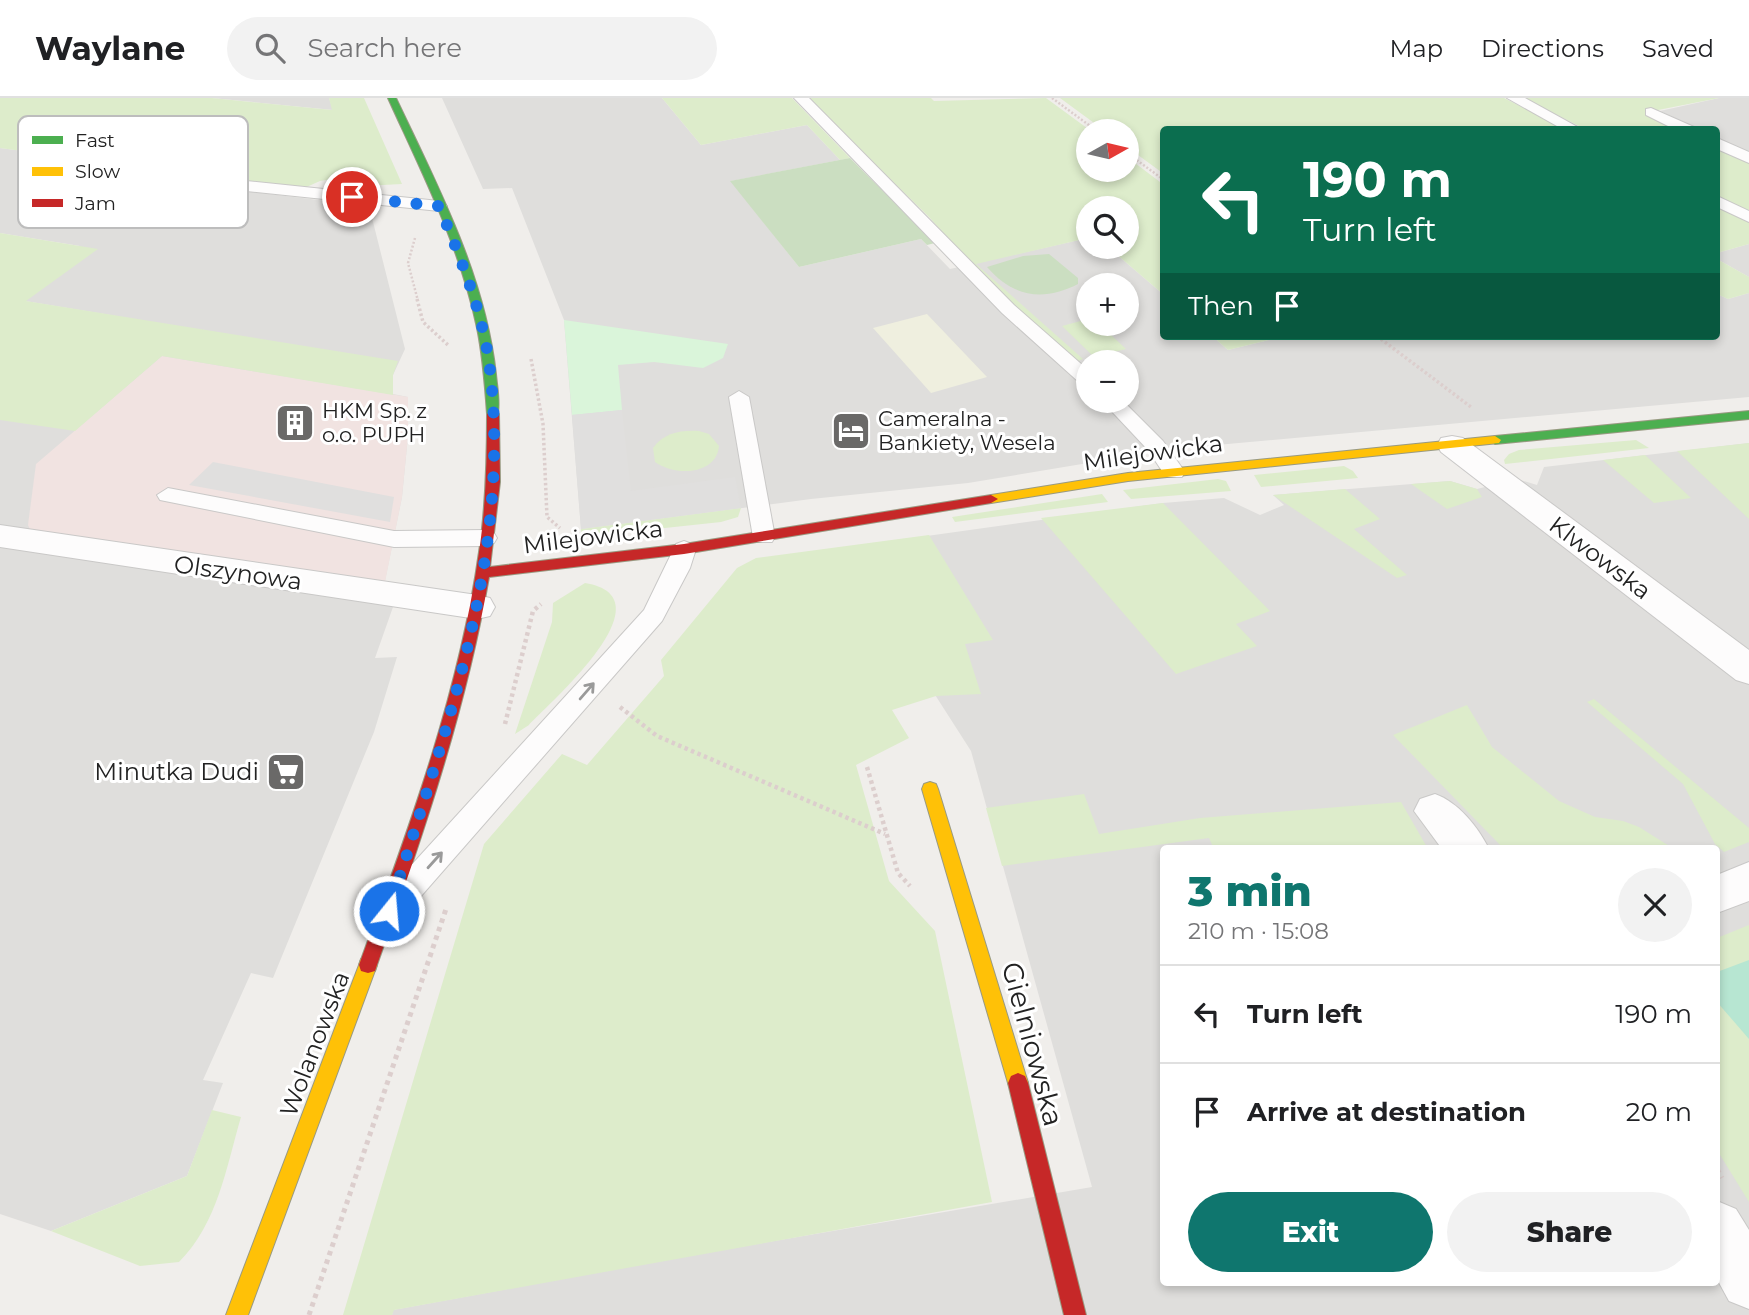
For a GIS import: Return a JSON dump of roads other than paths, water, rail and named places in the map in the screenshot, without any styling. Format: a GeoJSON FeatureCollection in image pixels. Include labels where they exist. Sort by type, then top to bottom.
{"type":"FeatureCollection","features":[{"type":"Feature","properties":{"kind":"street","name":"Wolanowska"},"geometry":{"type":"LineString","coordinates":[[237,1315],[389,911],[453,706],[483,573],[494,426],[489,363],[468,277],[391,98]]}},
{"type":"Feature","properties":{"kind":"street","name":"Milejowicka"},"geometry":{"type":"LineString","coordinates":[[483,573],[684,549],[1174,472],[1749,415]]}},
{"type":"Feature","properties":{"kind":"street","name":"Klwowska"},"geometry":{"type":"LineString","coordinates":[[1452,445],[1749,670]]}},
{"type":"Feature","properties":{"kind":"street","name":"Olszynowa"},"geometry":{"type":"LineString","coordinates":[[0,536],[76,550],[477,607]]}},
{"type":"Feature","properties":{"kind":"street","name":"Gielniowska"},"geometry":{"type":"LineString","coordinates":[[930,789],[1009,1048],[1074,1315]]}},
{"type":"Feature","properties":{"kind":"street"},"geometry":{"type":"LineString","coordinates":[[1435,811],[1465,845]]}},
{"type":"Feature","properties":{"kind":"street"},"geometry":{"type":"LineString","coordinates":[[1720,893],[1749,881]]}},
{"type":"Feature","properties":{"kind":"street"},"geometry":{"type":"LineString","coordinates":[[1720,1233],[1749,1281]]}},
{"type":"Feature","properties":{"kind":"lane"},"geometry":{"type":"LineString","coordinates":[[801,98],[1008,309],[1076,369]]}},
{"type":"Feature","properties":{"kind":"lane"},"geometry":{"type":"LineString","coordinates":[[1514,98],[1568,126]]}},
{"type":"Feature","properties":{"kind":"lane"},"geometry":{"type":"LineString","coordinates":[[1651,112],[1681,126]]}},
{"type":"Feature","properties":{"kind":"lane"},"geometry":{"type":"LineString","coordinates":[[1720,144],[1749,158]]}},
{"type":"Feature","properties":{"kind":"lane"},"geometry":{"type":"LineString","coordinates":[[248,186],[439,206]]}},
{"type":"Feature","properties":{"kind":"lane"},"geometry":{"type":"LineString","coordinates":[[1720,203],[1749,218]]}},
{"type":"Feature","properties":{"kind":"lane"},"geometry":{"type":"LineString","coordinates":[[739,397],[764,537]]}},
{"type":"Feature","properties":{"kind":"lane"},"geometry":{"type":"LineString","coordinates":[[1124,413],[1156,446],[1174,472]]}},
{"type":"Feature","properties":{"kind":"lane"},"geometry":{"type":"LineString","coordinates":[[168,495],[394,539],[486,538]]}},
{"type":"Feature","properties":{"kind":"lane"},"geometry":{"type":"LineString","coordinates":[[389,911],[653,615],[678,568],[684,549]]}},
{"type":"Feature","properties":{"kind":"place","name":"HKM Sp. z o.o. PUPH"},"geometry":{"type":"Point","coordinates":[295,423]}},
{"type":"Feature","properties":{"kind":"place","name":"Cameralna - Bankiety, Wesela"},"geometry":{"type":"Point","coordinates":[851,431]}},
{"type":"Feature","properties":{"kind":"place","name":"Minutka Dudi"},"geometry":{"type":"Point","coordinates":[286,772]}}]}
